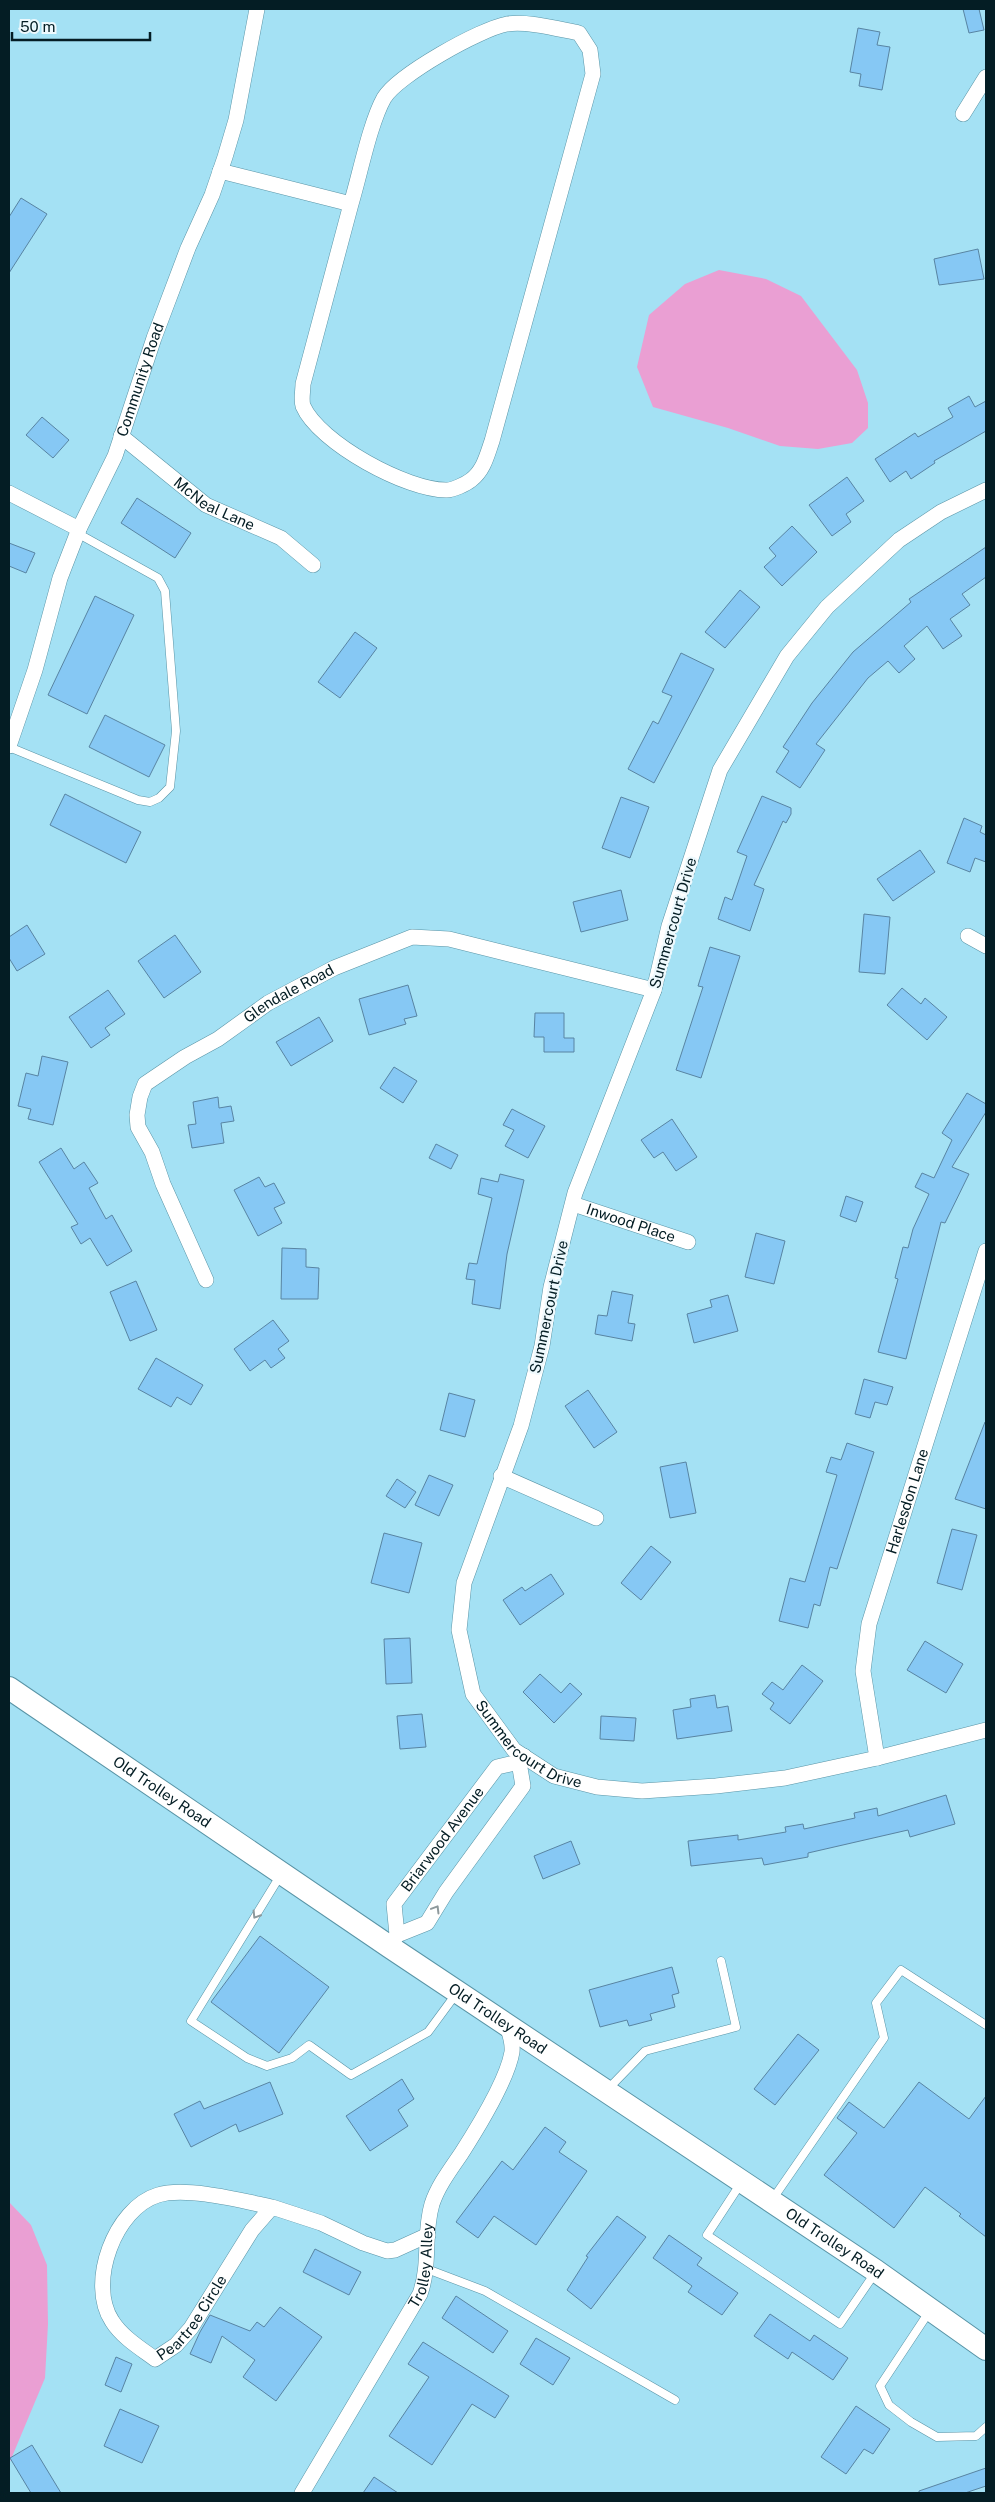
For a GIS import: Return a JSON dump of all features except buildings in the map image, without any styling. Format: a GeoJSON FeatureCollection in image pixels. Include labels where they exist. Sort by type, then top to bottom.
{"type":"FeatureCollection","features":[{"type":"Feature","properties":{"kind":"main road","name":"Old Trolley Road"},"geometry":{"type":"LineString","coordinates":[[9,1688],[282,1874],[394,1941],[457,1992],[607,2090],[741,2183],[876,2271],[986,2349]]}},
{"type":"Feature","properties":{"kind":"street","name":"Community Road"},"geometry":{"type":"LineString","coordinates":[[9,747],[35,670],[60,578],[78,531],[107,475],[160,321],[220,171],[236,120],[257,9]]}},
{"type":"Feature","properties":{"kind":"street"},"geometry":{"type":"LineString","coordinates":[[507,24],[542,26],[579,33],[590,50],[593,74],[492,441],[482,470],[470,482],[448,490],[423,487],[390,476],[325,434],[303,405],[302,384],[351,204],[378,114],[385,98],[399,81],[474,38],[507,24]]}},
{"type":"Feature","properties":{"kind":"street"},"geometry":{"type":"LineString","coordinates":[[963,114],[986,77]]}},
{"type":"Feature","properties":{"kind":"street"},"geometry":{"type":"LineString","coordinates":[[220,171],[351,204]]}},
{"type":"Feature","properties":{"kind":"street","name":"McNeal Lane"},"geometry":{"type":"LineString","coordinates":[[121,436],[206,506],[282,538],[313,565]]}},
{"type":"Feature","properties":{"kind":"street","name":"Summercourt Drive"},"geometry":{"type":"LineString","coordinates":[[986,490],[941,512],[899,540],[827,607],[787,656],[720,770],[669,926],[654,990],[582,1171],[551,1287],[542,1346],[521,1426],[501,1476],[464,1583],[459,1630],[473,1694],[500,1734],[521,1759],[554,1776],[597,1787],[642,1791],[716,1786],[785,1778],[878,1758],[986,1730]]}},
{"type":"Feature","properties":{"kind":"street"},"geometry":{"type":"LineString","coordinates":[[9,493],[78,531]]}},
{"type":"Feature","properties":{"kind":"street"},"geometry":{"type":"LineString","coordinates":[[968,936],[986,946]]}},
{"type":"Feature","properties":{"kind":"street","name":"Glendale Road"},"geometry":{"type":"LineString","coordinates":[[206,1280],[163,1184],[152,1152],[138,1127],[137,1115],[145,1084],[185,1056],[218,1039],[268,1003],[334,968],[412,937],[449,939],[654,990]]}},
{"type":"Feature","properties":{"kind":"street","name":"Inwood Place"},"geometry":{"type":"LineString","coordinates":[[573,1204],[688,1242]]}},
{"type":"Feature","properties":{"kind":"street","name":"Harlesdon Lane"},"geometry":{"type":"LineString","coordinates":[[878,1758],[863,1671],[869,1624],[986,1251]]}},
{"type":"Feature","properties":{"kind":"street"},"geometry":{"type":"LineString","coordinates":[[501,1476],[596,1518]]}},
{"type":"Feature","properties":{"kind":"street"},"geometry":{"type":"LineString","coordinates":[[394,1941],[427,1923],[446,1892],[523,1786],[521,1759]]}},
{"type":"Feature","properties":{"kind":"street","name":"Briarwood Avenue"},"geometry":{"type":"LineString","coordinates":[[394,1941],[394,1904],[497,1767],[521,1759]]}},
{"type":"Feature","properties":{"kind":"street","name":"Trolley Alley"},"geometry":{"type":"LineString","coordinates":[[302,2493],[415,2306],[425,2281],[428,2235],[433,2203],[444,2178],[468,2143],[506,2071],[512,2052],[512,2040],[507,2026]]}},
{"type":"Feature","properties":{"kind":"street","name":"Peartree Circle"},"geometry":{"type":"LineString","coordinates":[[272,2207],[252,2230],[202,2311],[176,2344],[155,2358],[129,2340],[111,2320],[102,2288],[112,2242],[127,2215],[158,2195],[190,2194],[272,2207],[322,2223],[362,2243],[387,2251],[395,2250],[428,2235]]}},
{"type":"Feature","properties":{"kind":"lane"},"geometry":{"type":"LineString","coordinates":[[9,747],[138,800],[150,802],[159,798],[170,787],[176,732],[165,591],[158,578],[78,531]]}},
{"type":"Feature","properties":{"kind":"lane"},"geometry":{"type":"LineString","coordinates":[[282,1874],[191,2021],[247,2058],[267,2066],[292,2058],[309,2045],[351,2075],[428,2032],[457,1992]]}},
{"type":"Feature","properties":{"kind":"lane"},"geometry":{"type":"LineString","coordinates":[[607,2090],[645,2051],[736,2027],[721,1961]]}},
{"type":"Feature","properties":{"kind":"lane"},"geometry":{"type":"LineString","coordinates":[[771,2202],[884,2038],[876,2003],[901,1970],[986,2025]]}},
{"type":"Feature","properties":{"kind":"lane"},"geometry":{"type":"LineString","coordinates":[[741,2183],[707,2234],[840,2324],[876,2271]]}},
{"type":"Feature","properties":{"kind":"lane"},"geometry":{"type":"LineString","coordinates":[[427,2269],[486,2291],[676,2400]]}},
{"type":"Feature","properties":{"kind":"lane"},"geometry":{"type":"LineString","coordinates":[[930,2311],[880,2386],[889,2405],[911,2422],[938,2437],[976,2436],[986,2427]]}},
{"type":"Feature","properties":{"kind":"shaded area"},"geometry":{"type":"Polygon","coordinates":[[[719,270],[766,279],[801,296],[857,370],[868,403],[868,428],[852,443],[818,449],[780,446],[728,428],[653,407],[637,367],[649,315],[685,284],[719,270]]]}},
{"type":"Feature","properties":{"kind":"shaded area"},"geometry":{"type":"Polygon","coordinates":[[[9,2202],[31,2225],[47,2265],[48,2324],[45,2378],[9,2464],[9,2202]]]}}]}
